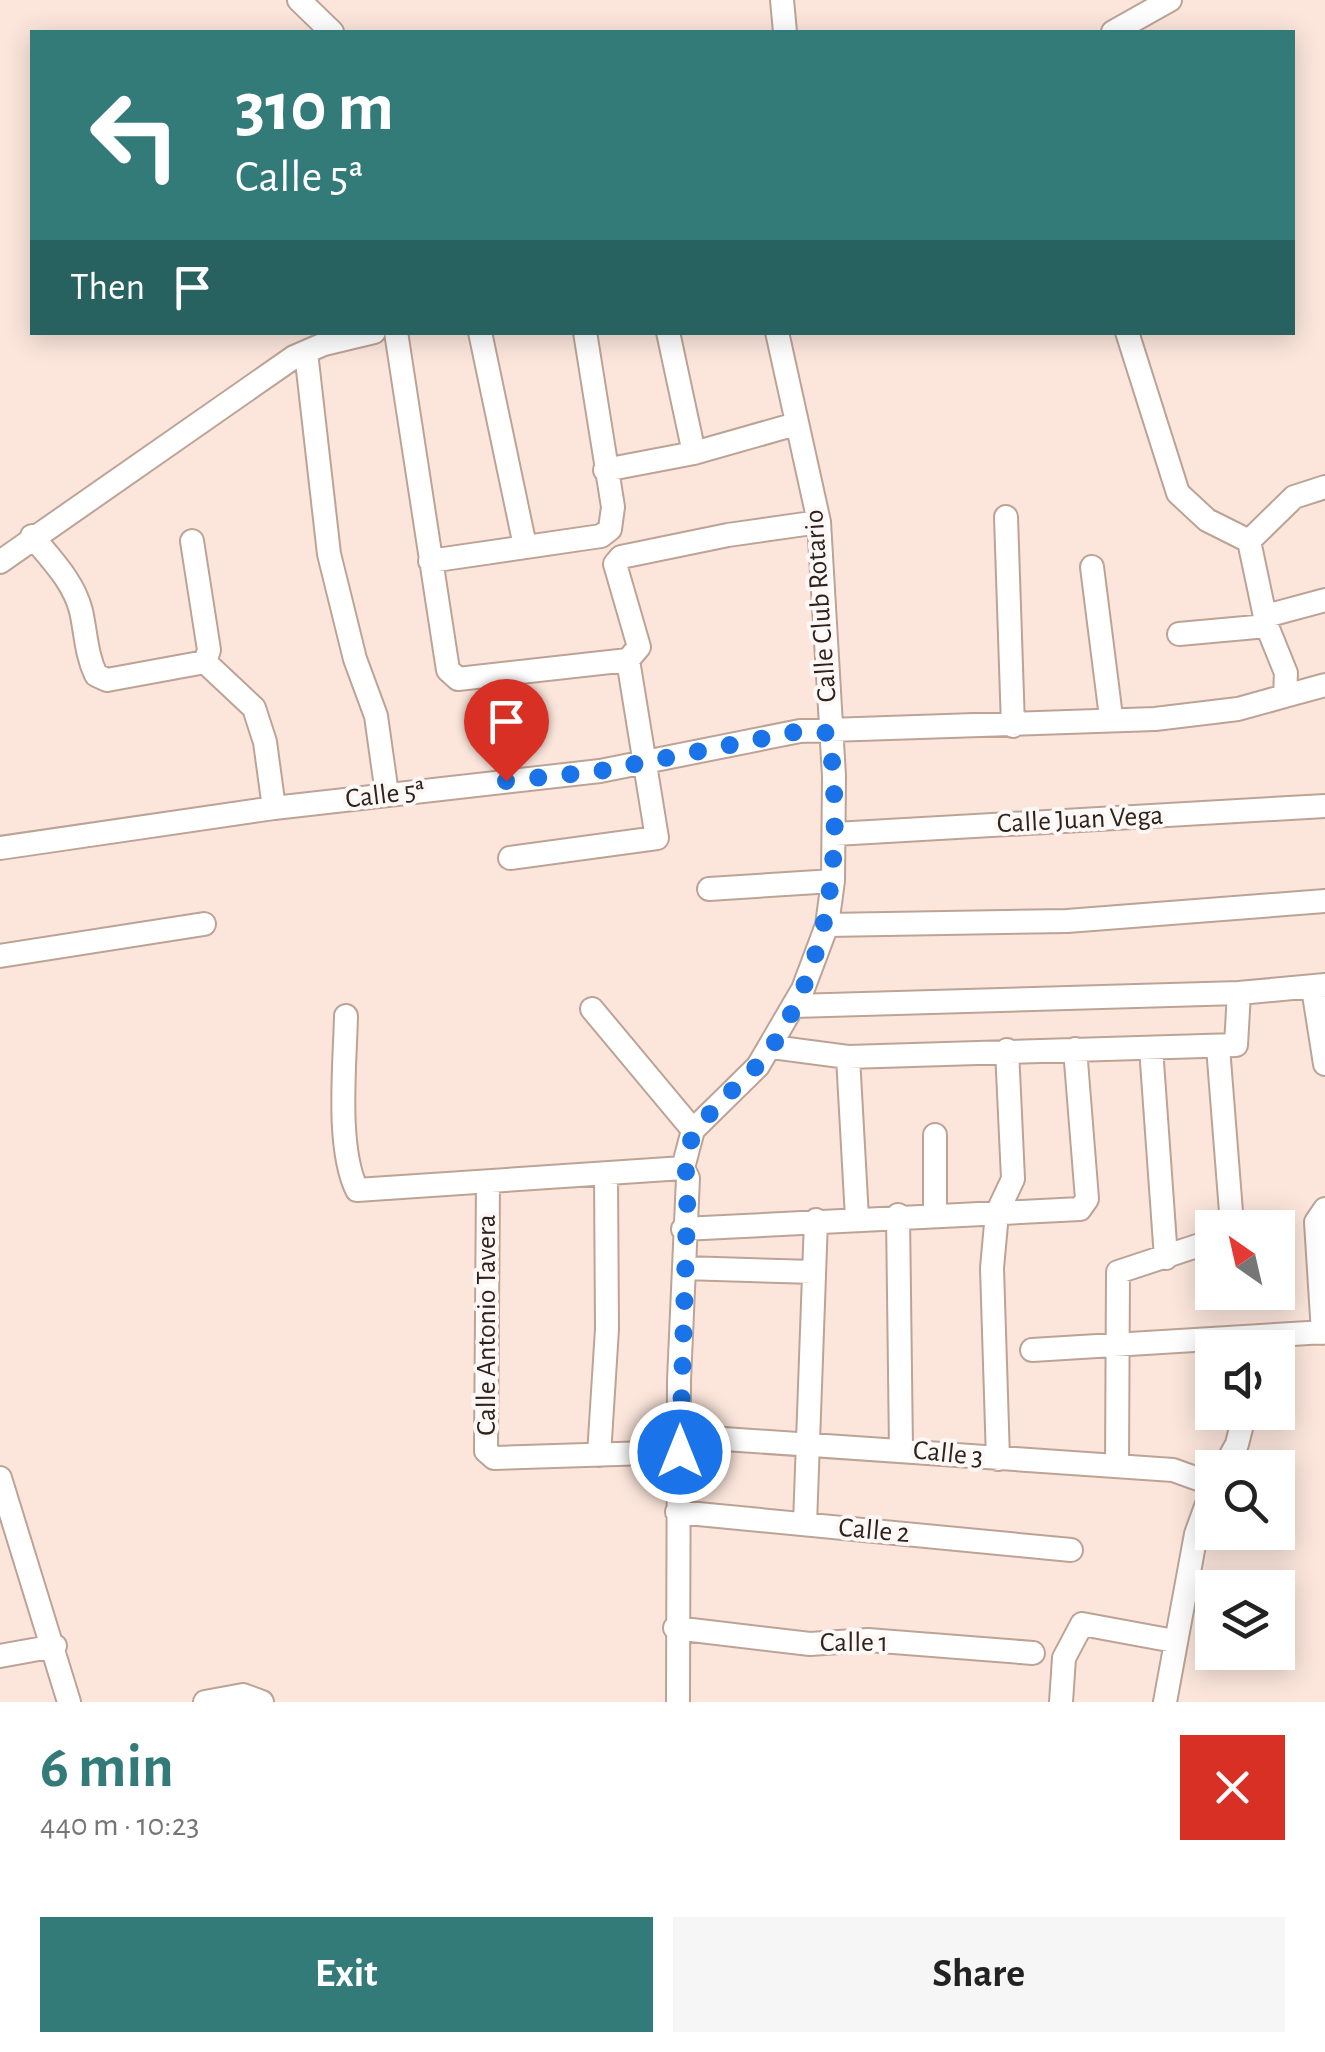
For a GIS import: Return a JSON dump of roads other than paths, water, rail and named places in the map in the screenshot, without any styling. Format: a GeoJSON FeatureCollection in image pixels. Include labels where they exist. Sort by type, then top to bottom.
{"type":"FeatureCollection","features":[{"type":"Feature","properties":{"kind":"street"},"geometry":{"type":"LineString","coordinates":[[299,0],[330,30]]}},
{"type":"Feature","properties":{"kind":"street"},"geometry":{"type":"LineString","coordinates":[[782,0],[785,30]]}},
{"type":"Feature","properties":{"kind":"street"},"geometry":{"type":"LineString","coordinates":[[1117,30],[1170,0]]}},
{"type":"Feature","properties":{"kind":"street"},"geometry":{"type":"LineString","coordinates":[[0,562],[32,536],[306,352],[364,335]]}},
{"type":"Feature","properties":{"kind":"street"},"geometry":{"type":"LineString","coordinates":[[396,335],[448,670],[458,679],[628,660],[639,646],[616,564],[621,557],[728,534],[819,522]]}},
{"type":"Feature","properties":{"kind":"street"},"geometry":{"type":"LineString","coordinates":[[481,335],[525,546]]}},
{"type":"Feature","properties":{"kind":"street"},"geometry":{"type":"LineString","coordinates":[[585,335],[604,470],[613,507],[610,529],[621,557]]}},
{"type":"Feature","properties":{"kind":"street"},"geometry":{"type":"LineString","coordinates":[[669,335],[694,453]]}},
{"type":"Feature","properties":{"kind":"street","name":"Calle Club Rotario"},"geometry":{"type":"LineString","coordinates":[[693,1130],[738,1089],[772,1047],[794,1006],[827,925],[834,881],[819,522],[778,335]]}},
{"type":"Feature","properties":{"kind":"street"},"geometry":{"type":"LineString","coordinates":[[1128,335],[1178,493],[1207,520],[1249,541]]}},
{"type":"Feature","properties":{"kind":"street"},"geometry":{"type":"LineString","coordinates":[[306,352],[329,554],[355,660],[376,716],[387,794]]}},
{"type":"Feature","properties":{"kind":"street"},"geometry":{"type":"LineString","coordinates":[[604,470],[694,453],[796,424]]}},
{"type":"Feature","properties":{"kind":"street"},"geometry":{"type":"LineString","coordinates":[[1249,541],[1294,497],[1325,487]]}},
{"type":"Feature","properties":{"kind":"street"},"geometry":{"type":"LineString","coordinates":[[1006,518],[1013,726]]}},
{"type":"Feature","properties":{"kind":"street"},"geometry":{"type":"LineString","coordinates":[[430,561],[601,536],[610,529]]}},
{"type":"Feature","properties":{"kind":"street"},"geometry":{"type":"LineString","coordinates":[[32,536],[66,578],[80,608],[88,658],[96,675],[107,680],[205,662]]}},
{"type":"Feature","properties":{"kind":"street"},"geometry":{"type":"LineString","coordinates":[[192,541],[210,650],[205,662]]}},
{"type":"Feature","properties":{"kind":"street"},"geometry":{"type":"LineString","coordinates":[[1249,541],[1266,621],[1286,673],[1284,696]]}},
{"type":"Feature","properties":{"kind":"street"},"geometry":{"type":"LineString","coordinates":[[1092,566],[1111,717]]}},
{"type":"Feature","properties":{"kind":"street"},"geometry":{"type":"LineString","coordinates":[[1180,634],[1266,621],[1325,600]]}},
{"type":"Feature","properties":{"kind":"street"},"geometry":{"type":"LineString","coordinates":[[510,858],[657,838],[628,660]]}},
{"type":"Feature","properties":{"kind":"street"},"geometry":{"type":"LineString","coordinates":[[205,662],[254,708],[265,742],[274,808]]}},
{"type":"Feature","properties":{"kind":"street","name":"Calle 5ª"},"geometry":{"type":"LineString","coordinates":[[0,848],[274,808],[600,771],[800,731],[1013,726],[1111,717],[1155,719],[1238,709],[1325,685]]}},
{"type":"Feature","properties":{"kind":"street","name":"Calle Juan Vega"},"geometry":{"type":"LineString","coordinates":[[835,834],[1325,806]]}},
{"type":"Feature","properties":{"kind":"street"},"geometry":{"type":"LineString","coordinates":[[709,889],[834,881]]}},
{"type":"Feature","properties":{"kind":"street"},"geometry":{"type":"LineString","coordinates":[[827,925],[1068,921],[1325,901]]}},
{"type":"Feature","properties":{"kind":"street"},"geometry":{"type":"LineString","coordinates":[[0,956],[204,924]]}},
{"type":"Feature","properties":{"kind":"street"},"geometry":{"type":"LineString","coordinates":[[794,1006],[1239,993],[1319,986],[1325,1064]]}},
{"type":"Feature","properties":{"kind":"street"},"geometry":{"type":"LineString","coordinates":[[772,1047],[848,1057],[1236,1045],[1239,993]]}},
{"type":"Feature","properties":{"kind":"street"},"geometry":{"type":"LineString","coordinates":[[592,1009],[693,1130],[683,1168],[688,1178],[683,1229],[677,1512],[678,1702]]}},
{"type":"Feature","properties":{"kind":"street"},"geometry":{"type":"LineString","coordinates":[[346,1016],[345,1106],[351,1177],[357,1190],[683,1168]]}},
{"type":"Feature","properties":{"kind":"street"},"geometry":{"type":"LineString","coordinates":[[1218,1047],[1230,1210]]}},
{"type":"Feature","properties":{"kind":"street"},"geometry":{"type":"LineString","coordinates":[[1150,1048],[1166,1258]]}},
{"type":"Feature","properties":{"kind":"street"},"geometry":{"type":"LineString","coordinates":[[683,1229],[1085,1205],[1076,1049]]}},
{"type":"Feature","properties":{"kind":"street"},"geometry":{"type":"LineString","coordinates":[[998,1459],[992,1268],[997,1213],[1008,1196],[1012,1179],[1007,1050]]}},
{"type":"Feature","properties":{"kind":"street"},"geometry":{"type":"LineString","coordinates":[[848,1057],[858,1218]]}},
{"type":"Feature","properties":{"kind":"street"},"geometry":{"type":"LineString","coordinates":[[935,1135],[935,1213]]}},
{"type":"Feature","properties":{"kind":"street"},"geometry":{"type":"LineString","coordinates":[[599,1455],[606,1329],[606,1174]]}},
{"type":"Feature","properties":{"kind":"street","name":"Calle Antonio Tavera"},"geometry":{"type":"LineString","coordinates":[[488,1183],[486,1451],[494,1458],[599,1455],[680,1444]]}},
{"type":"Feature","properties":{"kind":"street"},"geometry":{"type":"LineString","coordinates":[[1295,1337],[1324,1333],[1316,1222],[1325,1210]]}},
{"type":"Feature","properties":{"kind":"street"},"geometry":{"type":"LineString","coordinates":[[898,1216],[901,1450]]}},
{"type":"Feature","properties":{"kind":"street"},"geometry":{"type":"LineString","coordinates":[[806,1524],[816,1220]]}},
{"type":"Feature","properties":{"kind":"street"},"geometry":{"type":"LineString","coordinates":[[1117,1465],[1118,1272],[1195,1248]]}},
{"type":"Feature","properties":{"kind":"street"},"geometry":{"type":"LineString","coordinates":[[684,1268],[814,1272]]}},
{"type":"Feature","properties":{"kind":"street"},"geometry":{"type":"LineString","coordinates":[[1032,1350],[1195,1345]]}},
{"type":"Feature","properties":{"kind":"street","name":"Calle 3"},"geometry":{"type":"LineString","coordinates":[[680,1444],[809,1444],[901,1450],[1173,1470],[1195,1480]]}},
{"type":"Feature","properties":{"kind":"street"},"geometry":{"type":"LineString","coordinates":[[0,1478],[55,1646],[69,1702]]}},
{"type":"Feature","properties":{"kind":"street","name":"Calle 2"},"geometry":{"type":"LineString","coordinates":[[677,1512],[1071,1550]]}},
{"type":"Feature","properties":{"kind":"street"},"geometry":{"type":"LineString","coordinates":[[1165,1702],[1195,1539]]}},
{"type":"Feature","properties":{"kind":"street"},"geometry":{"type":"LineString","coordinates":[[1061,1702],[1064,1658],[1082,1624],[1174,1642]]}},
{"type":"Feature","properties":{"kind":"street","name":"Calle 1"},"geometry":{"type":"LineString","coordinates":[[675,1628],[810,1644],[868,1640],[1033,1653]]}},
{"type":"Feature","properties":{"kind":"street"},"geometry":{"type":"LineString","coordinates":[[0,1656],[55,1646]]}},
{"type":"Feature","properties":{"kind":"street"},"geometry":{"type":"LineString","coordinates":[[204,1702],[243,1694],[262,1702]]}}]}
